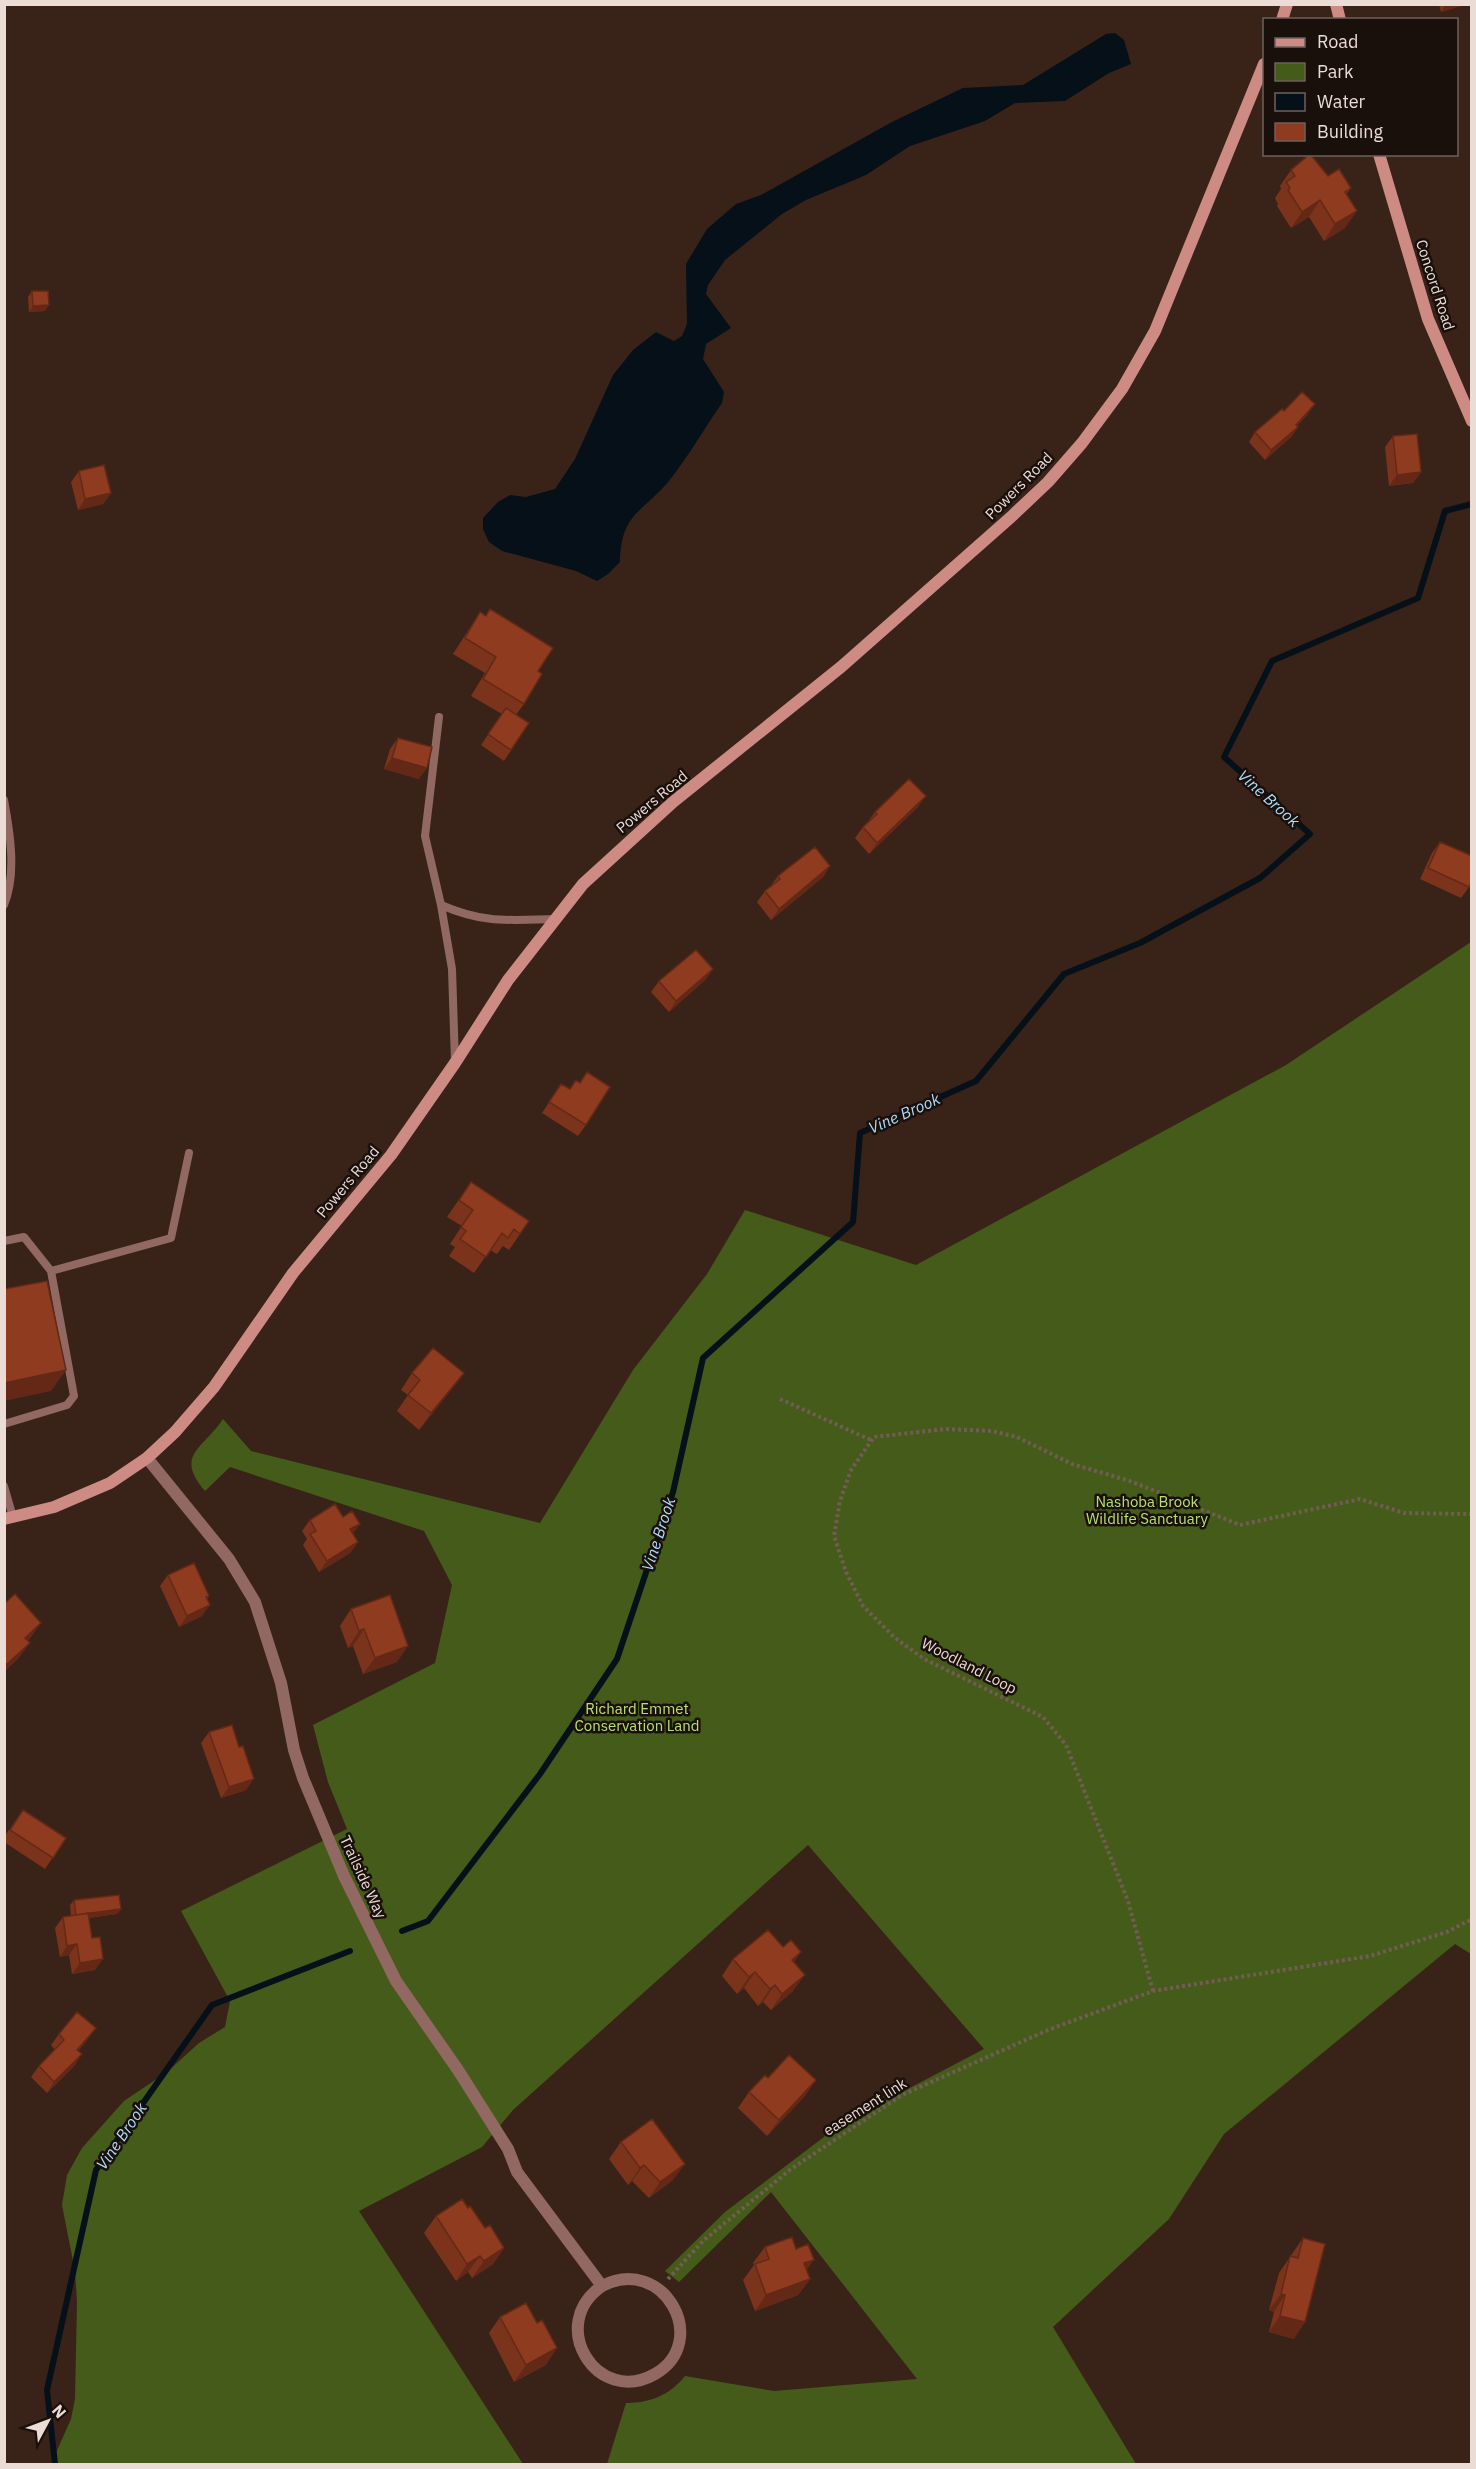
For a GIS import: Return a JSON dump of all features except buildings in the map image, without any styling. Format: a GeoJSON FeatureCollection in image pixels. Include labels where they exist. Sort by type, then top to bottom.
{"type":"FeatureCollection","features":[{"type":"Feature","properties":{"kind":"main road","name":"Powers Road"},"geometry":{"type":"LineString","coordinates":[[9,1518],[54,1507],[110,1483],[147,1458],[175,1432],[214,1387],[293,1273],[391,1155],[455,1063],[507,980],[583,884],[673,802],[841,667],[1011,517],[1048,482],[1082,443],[1122,389],[1155,332],[1263,66]]}},
{"type":"Feature","properties":{"kind":"main road","name":"Concord Road"},"geometry":{"type":"LineString","coordinates":[[1380,156],[1428,319],[1472,422]]}},
{"type":"Feature","properties":{"kind":"street","name":"Trailside Way"},"geometry":{"type":"LineString","coordinates":[[147,1458],[229,1559],[255,1602],[281,1683],[294,1750],[303,1778],[344,1876],[396,1981],[458,2070],[508,2149],[517,2172],[603,2286]]}},
{"type":"Feature","properties":{"kind":"street"},"geometry":{"type":"LineString","coordinates":[[631,2279],[659,2288],[670,2300],[677,2313],[680,2329],[678,2344],[666,2365],[654,2375],[622,2382],[595,2368],[585,2356],[579,2341],[578,2325],[582,2309],[590,2296],[603,2286],[616,2280],[631,2279]]}},
{"type":"Feature","properties":{"kind":"lane"},"geometry":{"type":"LineString","coordinates":[[439,717],[436,763],[428,800],[425,837],[441,905],[452,969],[455,1063]]}},
{"type":"Feature","properties":{"kind":"lane"},"geometry":{"type":"LineString","coordinates":[[4,800],[11,866],[8,896],[4,905]]}},
{"type":"Feature","properties":{"kind":"lane"},"geometry":{"type":"LineString","coordinates":[[441,905],[470,917],[500,921],[555,919]]}},
{"type":"Feature","properties":{"kind":"lane"},"geometry":{"type":"LineString","coordinates":[[51,1270],[171,1238],[189,1153]]}},
{"type":"Feature","properties":{"kind":"lane"},"geometry":{"type":"LineString","coordinates":[[4,1241],[24,1237],[51,1270],[74,1396],[67,1405],[4,1424]]}},
{"type":"Feature","properties":{"kind":"lane"},"geometry":{"type":"LineString","coordinates":[[4,1486],[9,1518]]}},
{"type":"Feature","properties":{"kind":"path"},"geometry":{"type":"LineString","coordinates":[[780,1399],[872,1440],[874,1437],[946,1429],[992,1431],[1017,1437],[1072,1464],[1130,1480],[1240,1525],[1360,1499],[1404,1513],[1472,1514]]}},
{"type":"Feature","properties":{"kind":"path","name":"Woodland Loop"},"geometry":{"type":"LineString","coordinates":[[872,1440],[851,1470],[840,1501],[834,1536],[846,1572],[863,1606],[894,1636],[924,1659],[1043,1717],[1066,1745],[1128,1901],[1153,1991]]}},
{"type":"Feature","properties":{"kind":"path"},"geometry":{"type":"LineString","coordinates":[[1153,1991],[1370,1956],[1447,1932],[1472,1919]]}},
{"type":"Feature","properties":{"kind":"path","name":"easement link"},"geometry":{"type":"LineString","coordinates":[[659,2288],[703,2241],[790,2169],[902,2095],[1048,2030],[1153,1991]]}},
{"type":"Feature","properties":{"kind":"green space"},"geometry":{"type":"Polygon","coordinates":[[[1471,942],[1471,1954],[1455,1944],[1224,2134],[1169,2219],[1053,2327],[1136,2464],[607,2464],[626,2403],[659,2397],[685,2376],[774,2391],[917,2379],[771,2192],[679,2282],[665,2271],[725,2212],[841,2124],[984,2049],[808,1845],[513,2110],[482,2147],[359,2211],[523,2464],[51,2464],[71,2419],[75,2399],[77,2301],[75,2271],[62,2205],[67,2175],[82,2148],[124,2101],[167,2072],[199,2043],[225,2027],[230,2001],[181,1911],[347,1829],[328,1782],[313,1725],[435,1663],[452,1585],[424,1531],[230,1467],[205,1491],[196,1479],[192,1469],[192,1460],[200,1445],[223,1419],[251,1451],[540,1523],[633,1370],[707,1274],[745,1210],[916,1265],[1286,1065],[1471,942]]]}},
{"type":"Feature","properties":{"kind":"water"},"geometry":{"type":"Polygon","coordinates":[[[1115,33],[1124,40],[1131,64],[1109,73],[1065,101],[1015,103],[985,121],[910,146],[866,175],[806,200],[782,214],[725,260],[708,285],[706,294],[731,328],[706,344],[703,359],[724,392],[722,403],[669,481],[629,523],[621,546],[620,562],[608,574],[597,581],[576,571],[502,551],[489,542],[483,529],[483,518],[498,502],[510,495],[526,497],[555,489],[575,459],[613,375],[633,350],[656,332],[674,341],[682,336],[687,324],[686,264],[707,229],[736,204],[761,195],[892,122],[963,88],[1023,85],[1106,34],[1115,33]]]}},
{"type":"Feature","properties":{"kind":"waterway","name":"Vine Brook"},"geometry":{"type":"LineString","coordinates":[[402,1931],[428,1921],[540,1774],[617,1659],[673,1492],[703,1358],[853,1222],[860,1133],[976,1081],[1064,974],[1140,943],[1260,878],[1310,834],[1224,757],[1272,661],[1418,598],[1445,511],[1472,504]]}},
{"type":"Feature","properties":{"kind":"waterway","name":"Vine Brook"},"geometry":{"type":"LineString","coordinates":[[55,2464],[47,2390],[96,2170],[212,2005],[350,1951]]}},
{"type":"Feature","properties":{"kind":"park label","name":"Nashoba Brook Wildlife Sanctuary"},"geometry":{"type":"Point","coordinates":[1147,1510]}},
{"type":"Feature","properties":{"kind":"park label","name":"Richard Emmet Conservation Land"},"geometry":{"type":"Point","coordinates":[637,1718]}}]}
